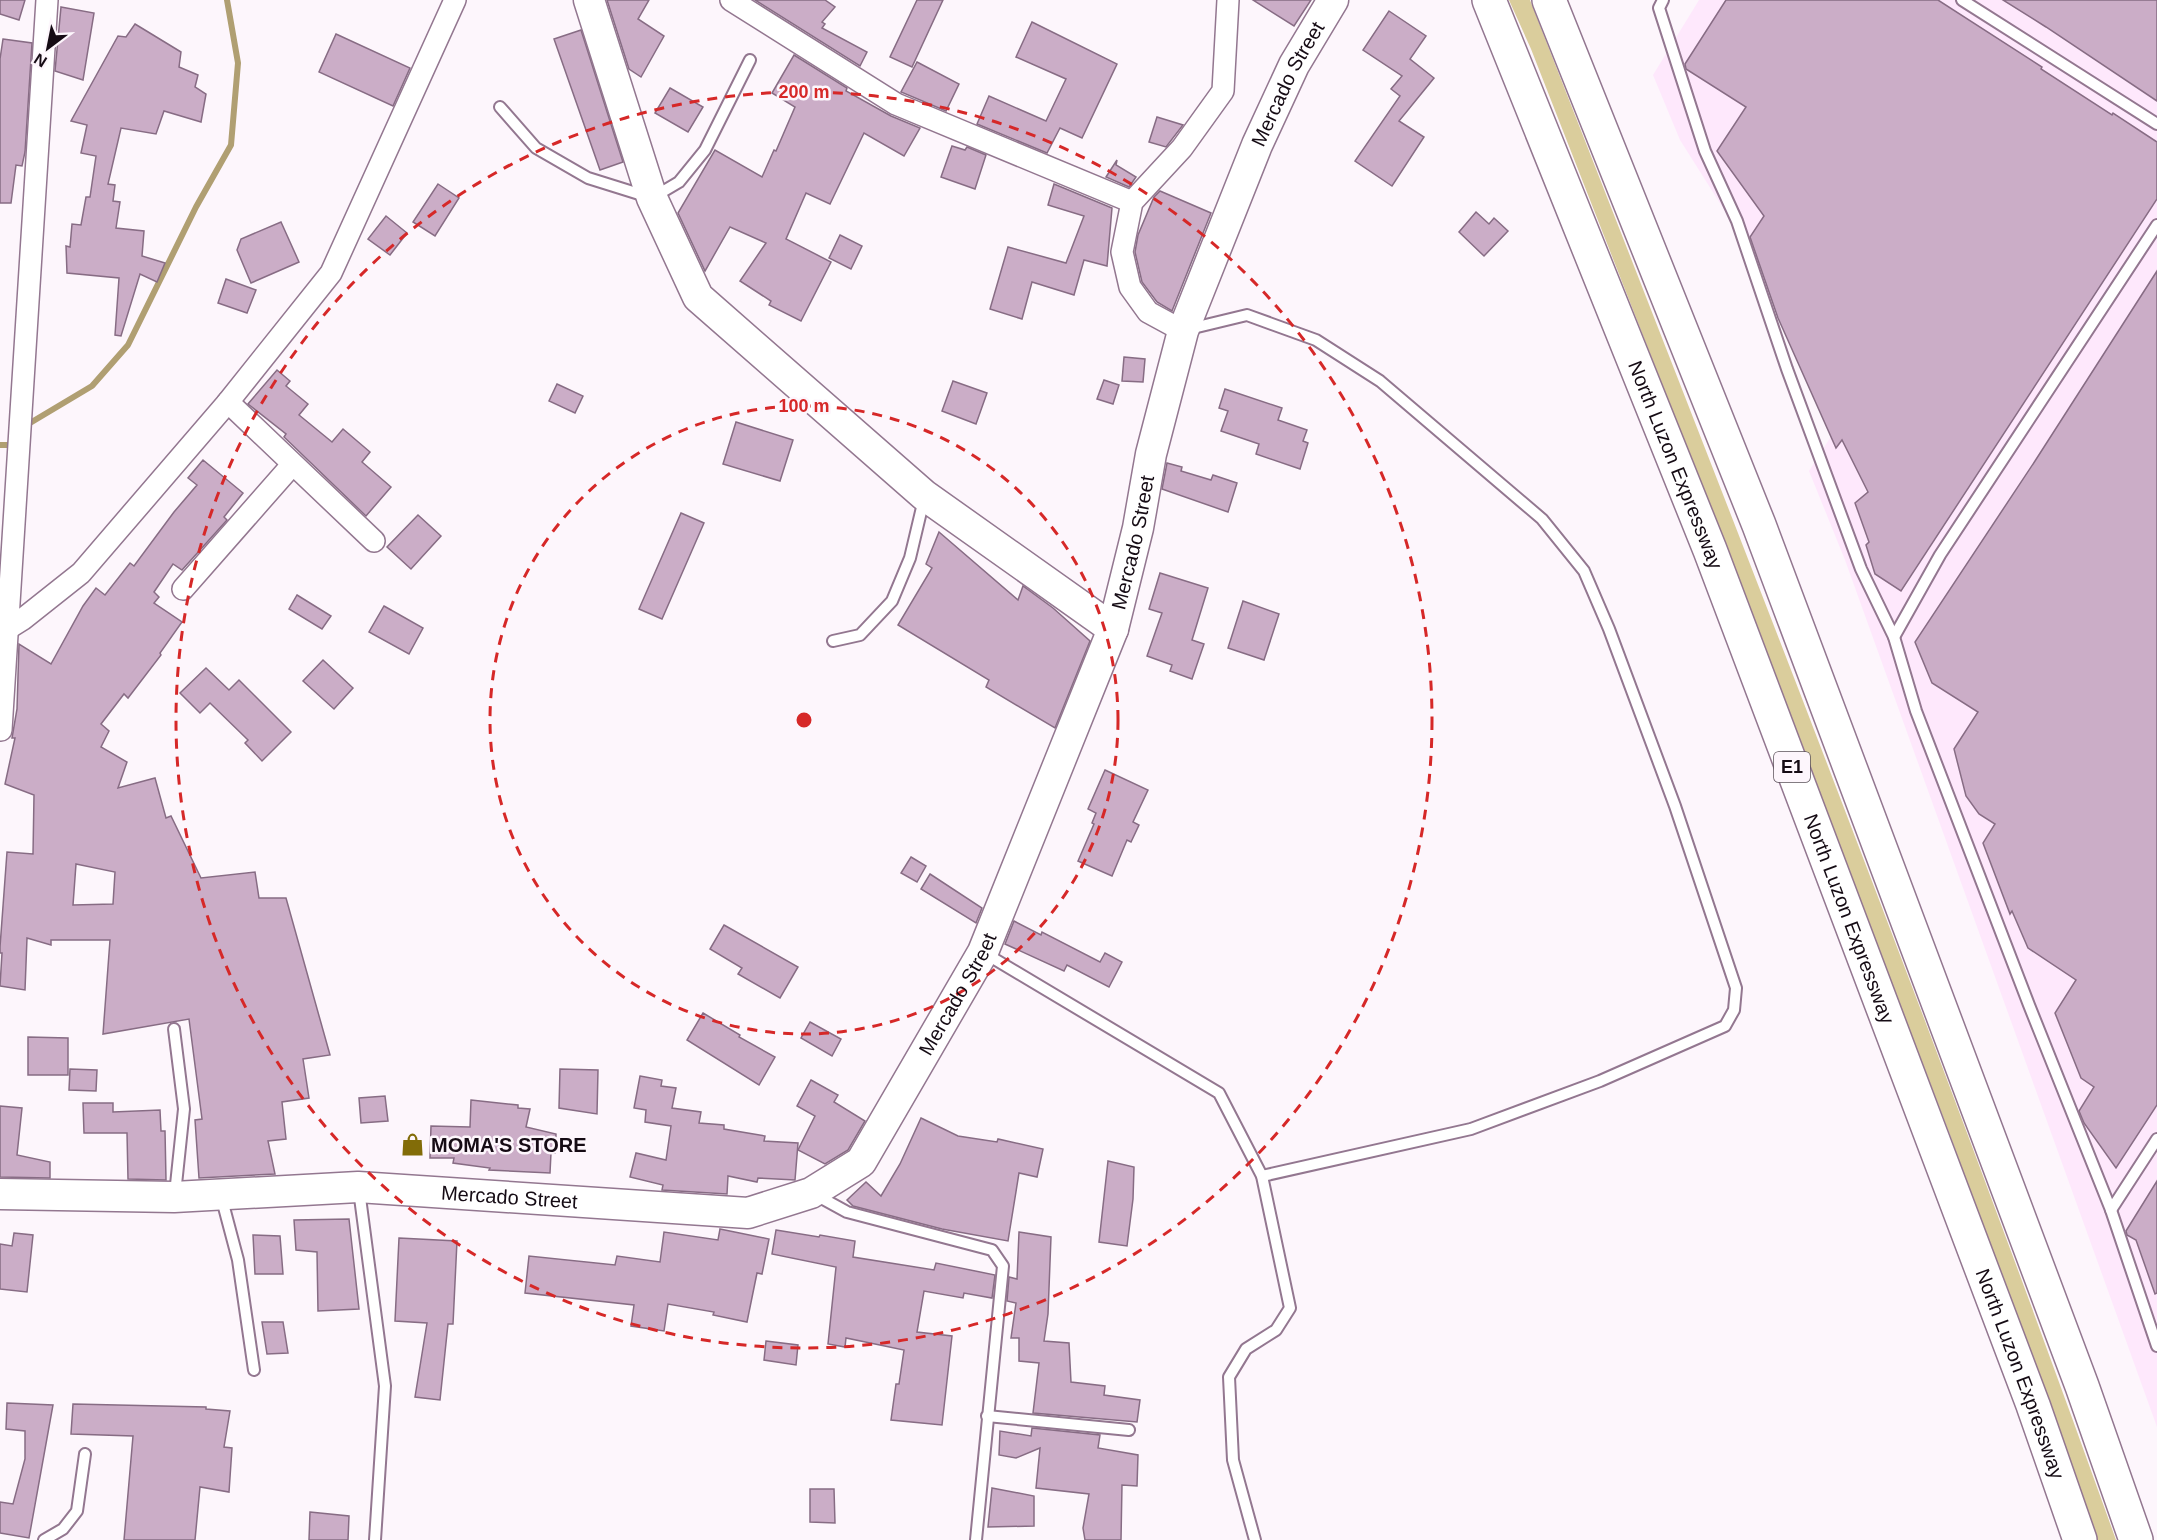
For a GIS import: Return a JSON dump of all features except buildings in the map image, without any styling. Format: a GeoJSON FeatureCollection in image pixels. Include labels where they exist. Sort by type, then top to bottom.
{"type":"FeatureCollection","features":[{"type":"Feature","properties":{"kind":"highway","name":"North Luzon Expressway"},"geometry":{"type":"LineString","coordinates":[[1489,0],[1710,550],[2033,1405],[2080,1540]]}},
{"type":"Feature","properties":{"kind":"highway"},"geometry":{"type":"LineString","coordinates":[[1549,0],[1771,558],[2082,1386],[2136,1540]]}},
{"type":"Feature","properties":{"kind":"main road"},"geometry":{"type":"LineString","coordinates":[[590,0],[652,198],[699,297],[924,495],[1113,629]]}},
{"type":"Feature","properties":{"kind":"main road","name":"Mercado Street"},"geometry":{"type":"LineString","coordinates":[[0,1194],[174,1197],[358,1187],[748,1213],[810,1193],[861,1162],[983,952],[1113,629],[1138,528],[1151,454],[1183,331],[1257,145],[1294,64],[1333,0]]}},
{"type":"Feature","properties":{"kind":"street"},"geometry":{"type":"LineString","coordinates":[[0,730],[47,0]]}},
{"type":"Feature","properties":{"kind":"street"},"geometry":{"type":"LineString","coordinates":[[7,628],[23,619],[81,573],[228,402],[331,273],[455,0]]}},
{"type":"Feature","properties":{"kind":"street"},"geometry":{"type":"LineString","coordinates":[[730,0],[896,105],[1132,202]]}},
{"type":"Feature","properties":{"kind":"street"},"geometry":{"type":"LineString","coordinates":[[1183,331],[1148,312],[1130,286],[1122,252],[1132,202],[1182,148],[1223,91],[1228,0]]}},
{"type":"Feature","properties":{"kind":"street"},"geometry":{"type":"LineString","coordinates":[[228,402],[374,541]]}},
{"type":"Feature","properties":{"kind":"street"},"geometry":{"type":"LineString","coordinates":[[183,589],[292,465]]}},
{"type":"Feature","properties":{"kind":"lane"},"geometry":{"type":"LineString","coordinates":[[1664,0],[1659,8],[1705,151],[1737,221],[1787,369],[1861,569],[1894,637],[1916,711],[2111,1210],[2157,1346]]}},
{"type":"Feature","properties":{"kind":"lane"},"geometry":{"type":"LineString","coordinates":[[1962,0],[2157,124]]}},
{"type":"Feature","properties":{"kind":"lane"},"geometry":{"type":"LineString","coordinates":[[500,107],[536,148],[588,178],[652,198],[679,182],[705,150],[750,60]]}},
{"type":"Feature","properties":{"kind":"lane"},"geometry":{"type":"LineString","coordinates":[[1894,637],[1940,555],[2157,225]]}},
{"type":"Feature","properties":{"kind":"lane"},"geometry":{"type":"LineString","coordinates":[[1183,331],[1247,315],[1316,340],[1380,381],[1542,519],[1584,572],[1610,629],[1676,806],[1736,988],[1734,1010],[1725,1026],[1600,1081],[1471,1129],[1262,1176]]}},
{"type":"Feature","properties":{"kind":"lane"},"geometry":{"type":"LineString","coordinates":[[833,641],[860,635],[892,601],[910,558],[924,495]]}},
{"type":"Feature","properties":{"kind":"lane"},"geometry":{"type":"LineString","coordinates":[[983,952],[1219,1094],[1262,1176],[1290,1308],[1276,1329],[1246,1349],[1229,1377],[1233,1460],[1255,1540]]}},
{"type":"Feature","properties":{"kind":"lane"},"geometry":{"type":"LineString","coordinates":[[174,1029],[184,1109],[174,1197]]}},
{"type":"Feature","properties":{"kind":"lane"},"geometry":{"type":"LineString","coordinates":[[2111,1210],[2157,1139]]}},
{"type":"Feature","properties":{"kind":"lane"},"geometry":{"type":"LineString","coordinates":[[358,1187],[385,1386],[375,1540]]}},
{"type":"Feature","properties":{"kind":"lane"},"geometry":{"type":"LineString","coordinates":[[810,1193],[847,1212],[992,1250],[1003,1266],[976,1540]]}},
{"type":"Feature","properties":{"kind":"lane"},"geometry":{"type":"LineString","coordinates":[[221,1196],[238,1260],[254,1370]]}},
{"type":"Feature","properties":{"kind":"lane"},"geometry":{"type":"LineString","coordinates":[[987,1416],[1129,1430]]}},
{"type":"Feature","properties":{"kind":"lane"},"geometry":{"type":"LineString","coordinates":[[44,1540],[63,1529],[77,1511],[85,1454]]}},
{"type":"Feature","properties":{"kind":"shaded area"},"geometry":{"type":"Polygon","coordinates":[[[1509,0],[1530,0],[1902,960],[2116,1540],[2097,1540],[1950,1135],[1669,402],[1531,49],[1509,0]]]}},
{"type":"Feature","properties":{"kind":"shaded area"},"geometry":{"type":"Polygon","coordinates":[[[1699,0],[2157,0],[2157,1427],[1845,560],[1809,471],[1893,339],[1740,235],[1680,140],[1653,75],[1699,0]]]}},
{"type":"Feature","properties":{"kind":"waterway"},"geometry":{"type":"LineString","coordinates":[[27,427],[92,386],[128,345],[196,207],[231,145],[238,63],[227,0]]}},
{"type":"Feature","properties":{"kind":"waterway"},"geometry":{"type":"LineString","coordinates":[[0,445],[14,445]]}},
{"type":"Feature","properties":{"kind":"place","name":"MOMA'S STORE"},"geometry":{"type":"Point","coordinates":[413,1145]}}]}
